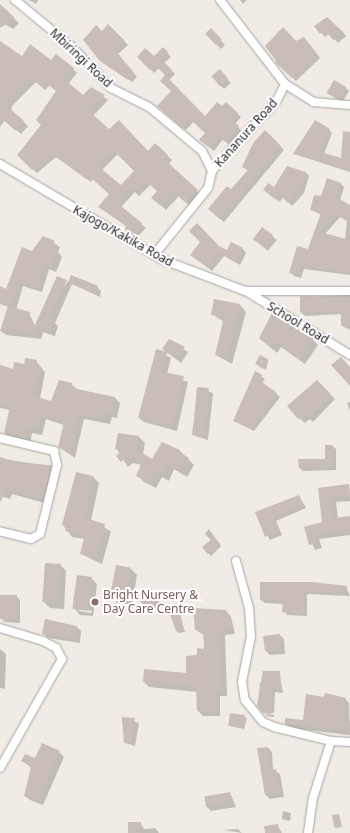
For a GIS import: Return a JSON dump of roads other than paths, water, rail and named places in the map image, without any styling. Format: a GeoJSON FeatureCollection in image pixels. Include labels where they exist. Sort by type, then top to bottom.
{"type":"FeatureCollection","features":[{"type":"Feature","properties":{"kind":"street","name":"Mbiringi Road"},"geometry":{"type":"LineString","coordinates":[[15,0],[72,46],[105,83],[149,107],[202,151],[212,171]]}},
{"type":"Feature","properties":{"kind":"street"},"geometry":{"type":"LineString","coordinates":[[220,0],[285,84],[314,102],[350,105]]}},
{"type":"Feature","properties":{"kind":"street","name":"Kananura Road"},"geometry":{"type":"LineString","coordinates":[[212,171],[277,100],[285,84]]}},
{"type":"Feature","properties":{"kind":"street","name":"Kajogo/Kakika Road"},"geometry":{"type":"LineString","coordinates":[[0,164],[154,255],[245,291],[350,291]]}},
{"type":"Feature","properties":{"kind":"street"},"geometry":{"type":"LineString","coordinates":[[154,255],[208,188],[212,171]]}},
{"type":"Feature","properties":{"kind":"street","name":"School Road"},"geometry":{"type":"LineString","coordinates":[[245,291],[350,355]]}},
{"type":"Feature","properties":{"kind":"street"},"geometry":{"type":"LineString","coordinates":[[0,438],[54,451],[58,465],[40,534],[31,539],[0,531]]}},
{"type":"Feature","properties":{"kind":"street"},"geometry":{"type":"LineString","coordinates":[[236,560],[249,608],[251,636],[242,682],[245,700],[263,722],[331,741],[350,742]]}},
{"type":"Feature","properties":{"kind":"street"},"geometry":{"type":"LineString","coordinates":[[0,628],[43,641],[56,648],[62,659],[0,768]]}},
{"type":"Feature","properties":{"kind":"street"},"geometry":{"type":"LineString","coordinates":[[308,833],[313,798],[331,741]]}},
{"type":"Feature","properties":{"kind":"place","name":"Bright Nursery & Day Care Centre"},"geometry":{"type":"Point","coordinates":[95,602]}}]}
